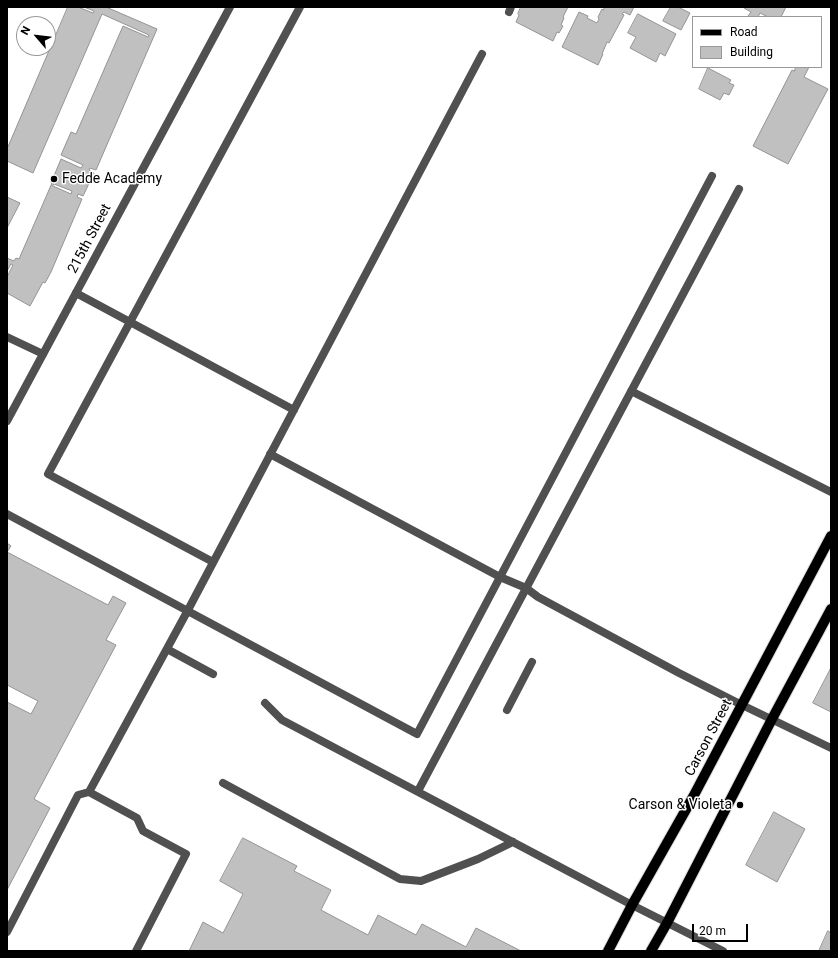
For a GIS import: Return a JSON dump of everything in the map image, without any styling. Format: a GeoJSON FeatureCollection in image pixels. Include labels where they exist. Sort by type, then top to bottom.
{"type":"FeatureCollection","features":[{"type":"Feature","properties":{"kind":"main road","name":"Carson Street"},"geometry":{"type":"LineString","coordinates":[[608,951],[632,905],[694,797],[831,536]]}},
{"type":"Feature","properties":{"kind":"main road"},"geometry":{"type":"LineString","coordinates":[[651,951],[831,609]]}},
{"type":"Feature","properties":{"kind":"street"},"geometry":{"type":"LineString","coordinates":[[213,562],[48,474],[299,9],[289,7]]}},
{"type":"Feature","properties":{"kind":"street","name":"215th Street"},"geometry":{"type":"LineString","coordinates":[[7,421],[228,8]]}},
{"type":"Feature","properties":{"kind":"street"},"geometry":{"type":"LineString","coordinates":[[89,792],[188,610],[482,54]]}},
{"type":"Feature","properties":{"kind":"street"},"geometry":{"type":"LineString","coordinates":[[7,514],[417,734],[712,176]]}},
{"type":"Feature","properties":{"kind":"street"},"geometry":{"type":"LineString","coordinates":[[418,791],[738,189]]}},
{"type":"Feature","properties":{"kind":"street"},"geometry":{"type":"LineString","coordinates":[[76,292],[294,410]]}},
{"type":"Feature","properties":{"kind":"street"},"geometry":{"type":"LineString","coordinates":[[7,337],[43,354]]}},
{"type":"Feature","properties":{"kind":"street"},"geometry":{"type":"LineString","coordinates":[[631,391],[831,492]]}},
{"type":"Feature","properties":{"kind":"street"},"geometry":{"type":"LineString","coordinates":[[270,454],[500,577],[526,588],[538,597],[679,673],[831,748]]}},
{"type":"Feature","properties":{"kind":"street"},"geometry":{"type":"LineString","coordinates":[[166,649],[213,674]]}},
{"type":"Feature","properties":{"kind":"street"},"geometry":{"type":"LineString","coordinates":[[507,710],[532,662]]}},
{"type":"Feature","properties":{"kind":"street"},"geometry":{"type":"LineString","coordinates":[[265,703],[282,720],[632,905],[723,951]]}},
{"type":"Feature","properties":{"kind":"street"},"geometry":{"type":"LineString","coordinates":[[223,783],[400,879],[421,881],[513,842]]}},
{"type":"Feature","properties":{"kind":"street"},"geometry":{"type":"LineString","coordinates":[[7,932],[78,795],[89,792],[137,818],[143,831],[186,854],[136,951]]}},
{"type":"Feature","properties":{"kind":"building"},"geometry":{"type":"Polygon","coordinates":[[[68,7],[78,7],[93,13],[94,11],[84,7],[106,7],[157,29],[96,170],[90,168],[89,170],[94,173],[83,196],[78,194],[77,197],[82,199],[51,272],[45,283],[43,282],[30,306],[7,293],[7,277],[13,265],[11,264],[7,271],[7,258],[14,261],[16,258],[19,259],[61,159],[81,168],[83,165],[61,155],[71,132],[76,134],[123,26],[148,37],[149,35],[102,14],[33,173],[7,161],[7,145],[8,146],[47,56],[56,56],[56,35],[68,7]],[[54,184],[53,186],[71,194],[72,191],[54,184]]]}},
{"type":"Feature","properties":{"kind":"building"},"geometry":{"type":"Polygon","coordinates":[[[521,7],[568,7],[563,17],[564,18],[561,25],[563,26],[559,33],[557,32],[553,41],[516,22],[521,7]]]}},
{"type":"Feature","properties":{"kind":"building"},"geometry":{"type":"Polygon","coordinates":[[[605,7],[634,7],[630,15],[624,12],[622,14],[624,15],[609,43],[607,42],[598,65],[562,47],[579,12],[588,16],[587,18],[597,23],[602,9],[603,10],[605,7]]]}},
{"type":"Feature","properties":{"kind":"building"},"geometry":{"type":"Polygon","coordinates":[[[671,7],[678,7],[690,13],[681,30],[663,21],[671,7]]]}},
{"type":"Feature","properties":{"kind":"building"},"geometry":{"type":"Polygon","coordinates":[[[786,7],[782,16],[766,16],[760,13],[758,16],[748,16],[751,12],[744,8],[786,7]]]}},
{"type":"Feature","properties":{"kind":"building"},"geometry":{"type":"Polygon","coordinates":[[[638,14],[676,34],[665,56],[660,53],[656,62],[630,48],[636,37],[628,33],[638,14]]]}},
{"type":"Feature","properties":{"kind":"building"},"geometry":{"type":"Polygon","coordinates":[[[708,68],[731,80],[729,83],[734,85],[729,95],[724,93],[720,100],[699,89],[708,68]]]}},
{"type":"Feature","properties":{"kind":"building"},"geometry":{"type":"Polygon","coordinates":[[[796,68],[808,68],[804,77],[828,89],[788,164],[753,146],[792,70],[794,71],[796,68]]]}},
{"type":"Feature","properties":{"kind":"building"},"geometry":{"type":"Polygon","coordinates":[[[7,197],[20,203],[7,228],[7,197]]]}},
{"type":"Feature","properties":{"kind":"building"},"geometry":{"type":"Polygon","coordinates":[[[7,543],[11,546],[7,552],[7,543]]]}},
{"type":"Feature","properties":{"kind":"building"},"geometry":{"type":"Polygon","coordinates":[[[7,552],[108,605],[113,596],[126,603],[106,640],[116,645],[34,799],[50,808],[7,890],[7,702],[31,714],[38,701],[7,685],[7,552]]]}},
{"type":"Feature","properties":{"kind":"building"},"geometry":{"type":"Polygon","coordinates":[[[831,668],[831,712],[813,703],[831,668]]]}},
{"type":"Feature","properties":{"kind":"building"},"geometry":{"type":"Polygon","coordinates":[[[774,812],[805,829],[777,882],[746,865],[774,812]]]}},
{"type":"Feature","properties":{"kind":"building"},"geometry":{"type":"Polygon","coordinates":[[[243,838],[297,866],[294,871],[331,890],[321,910],[368,935],[378,915],[416,935],[422,924],[466,947],[476,928],[521,951],[189,951],[203,922],[223,933],[243,894],[220,881],[243,838]]]}},
{"type":"Feature","properties":{"kind":"building"},"geometry":{"type":"Polygon","coordinates":[[[828,931],[831,933],[831,951],[819,951],[828,931]]]}},
{"type":"Feature","properties":{"kind":"place","name":"Fedde Academy"},"geometry":{"type":"Point","coordinates":[54,179]}},
{"type":"Feature","properties":{"kind":"place","name":"Carson & Violeta"},"geometry":{"type":"Point","coordinates":[740,805]}}]}
